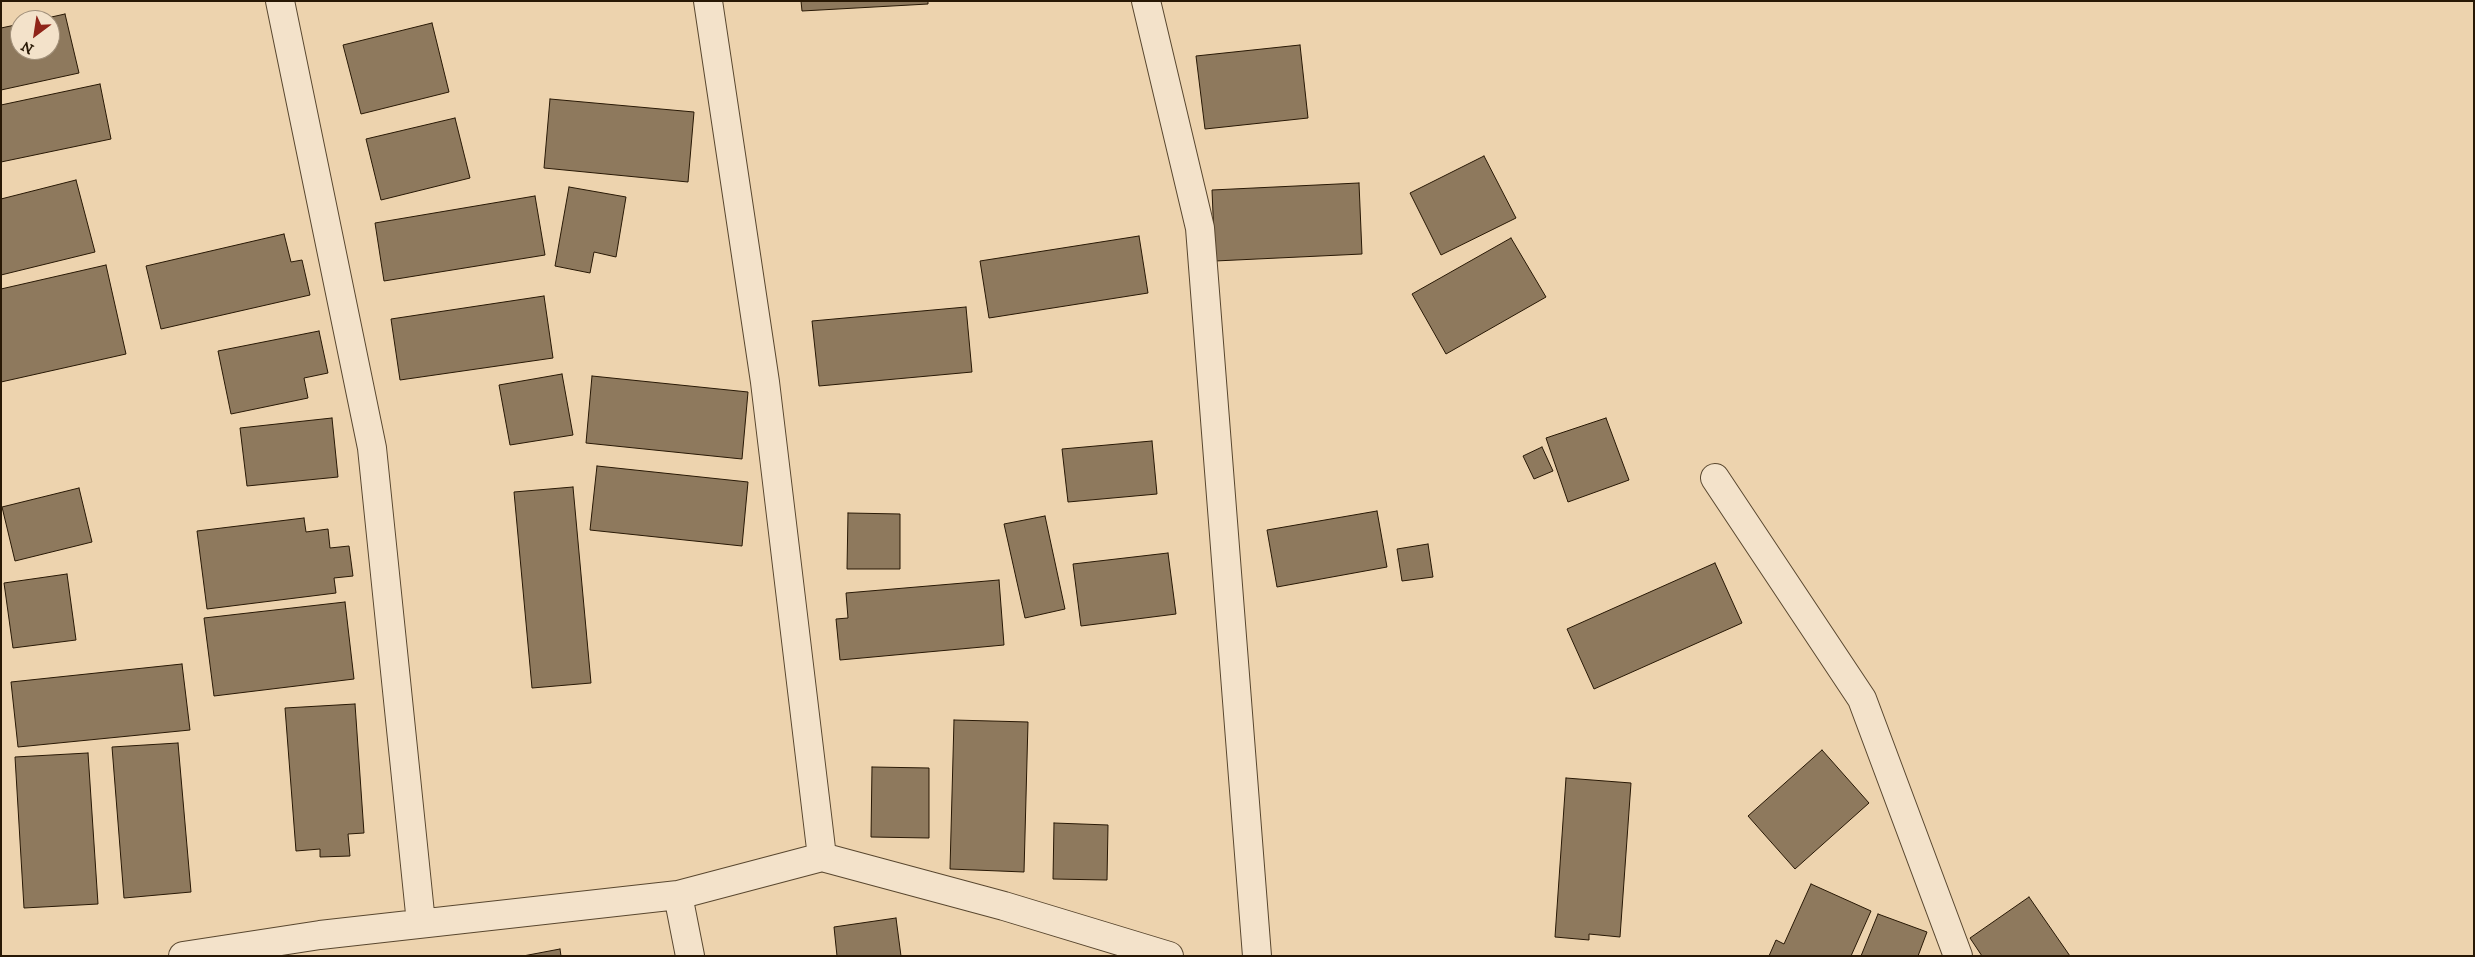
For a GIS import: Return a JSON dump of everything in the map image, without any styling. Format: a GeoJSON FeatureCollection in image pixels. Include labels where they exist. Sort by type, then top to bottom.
{"type":"FeatureCollection","features":[{"type":"Feature","properties":{"kind":"street"},"geometry":{"type":"LineString","coordinates":[[280,1],[372,448],[421,923]]}},
{"type":"Feature","properties":{"kind":"street"},"geometry":{"type":"LineString","coordinates":[[708,1],[765,382],[822,857]]}},
{"type":"Feature","properties":{"kind":"street"},"geometry":{"type":"LineString","coordinates":[[1146,1],[1200,228],[1257,956]]}},
{"type":"Feature","properties":{"kind":"street"},"geometry":{"type":"LineString","coordinates":[[1715,478],[1862,699],[1958,956]]}},
{"type":"Feature","properties":{"kind":"street"},"geometry":{"type":"LineString","coordinates":[[184,956],[321,945],[421,923],[678,894],[822,857],[1004,906],[1170,956]]}},
{"type":"Feature","properties":{"kind":"street"},"geometry":{"type":"LineString","coordinates":[[678,894],[690,956]]}},
{"type":"Feature","properties":{"kind":"building"},"geometry":{"type":"Polygon","coordinates":[[[801,1],[928,1],[928,4],[802,11],[801,1]]]}},
{"type":"Feature","properties":{"kind":"building"},"geometry":{"type":"Polygon","coordinates":[[[65,14],[79,73],[1,90],[1,28],[10,26],[10,60],[60,60],[60,15],[65,14]]]}},
{"type":"Feature","properties":{"kind":"building"},"geometry":{"type":"Polygon","coordinates":[[[432,23],[449,92],[361,114],[343,45],[432,23]]]}},
{"type":"Feature","properties":{"kind":"building"},"geometry":{"type":"Polygon","coordinates":[[[1300,45],[1308,118],[1205,129],[1196,56],[1300,45]]]}},
{"type":"Feature","properties":{"kind":"building"},"geometry":{"type":"Polygon","coordinates":[[[100,84],[111,139],[1,162],[1,105],[100,84]]]}},
{"type":"Feature","properties":{"kind":"building"},"geometry":{"type":"Polygon","coordinates":[[[550,99],[694,112],[688,182],[544,168],[550,99]]]}},
{"type":"Feature","properties":{"kind":"building"},"geometry":{"type":"Polygon","coordinates":[[[455,118],[470,178],[381,200],[366,139],[455,118]]]}},
{"type":"Feature","properties":{"kind":"building"},"geometry":{"type":"Polygon","coordinates":[[[1484,156],[1516,218],[1441,255],[1410,193],[1484,156]]]}},
{"type":"Feature","properties":{"kind":"building"},"geometry":{"type":"Polygon","coordinates":[[[76,180],[95,252],[1,275],[1,199],[76,180]]]}},
{"type":"Feature","properties":{"kind":"building"},"geometry":{"type":"Polygon","coordinates":[[[1359,183],[1362,254],[1215,261],[1212,190],[1359,183]]]}},
{"type":"Feature","properties":{"kind":"building"},"geometry":{"type":"Polygon","coordinates":[[[569,187],[626,197],[616,257],[594,252],[590,273],[555,266],[569,187]]]}},
{"type":"Feature","properties":{"kind":"building"},"geometry":{"type":"Polygon","coordinates":[[[535,196],[545,255],[384,281],[375,223],[535,196]]]}},
{"type":"Feature","properties":{"kind":"building"},"geometry":{"type":"Polygon","coordinates":[[[284,234],[291,262],[302,260],[310,295],[161,329],[146,266],[284,234]]]}},
{"type":"Feature","properties":{"kind":"building"},"geometry":{"type":"Polygon","coordinates":[[[1139,236],[1148,293],[989,318],[980,261],[1139,236]]]}},
{"type":"Feature","properties":{"kind":"building"},"geometry":{"type":"Polygon","coordinates":[[[1511,238],[1546,297],[1446,354],[1412,294],[1511,238]]]}},
{"type":"Feature","properties":{"kind":"building"},"geometry":{"type":"Polygon","coordinates":[[[106,265],[126,354],[1,382],[1,289],[106,265]]]}},
{"type":"Feature","properties":{"kind":"building"},"geometry":{"type":"Polygon","coordinates":[[[544,296],[553,358],[400,380],[391,319],[544,296]]]}},
{"type":"Feature","properties":{"kind":"building"},"geometry":{"type":"Polygon","coordinates":[[[966,307],[972,372],[819,386],[812,321],[966,307]]]}},
{"type":"Feature","properties":{"kind":"building"},"geometry":{"type":"Polygon","coordinates":[[[319,331],[328,373],[304,378],[308,398],[231,414],[218,351],[319,331]]]}},
{"type":"Feature","properties":{"kind":"building"},"geometry":{"type":"Polygon","coordinates":[[[562,374],[573,435],[510,445],[499,385],[562,374]]]}},
{"type":"Feature","properties":{"kind":"building"},"geometry":{"type":"Polygon","coordinates":[[[592,376],[748,392],[742,459],[586,443],[592,376]]]}},
{"type":"Feature","properties":{"kind":"building"},"geometry":{"type":"Polygon","coordinates":[[[332,418],[338,477],[247,486],[240,428],[332,418]]]}},
{"type":"Feature","properties":{"kind":"building"},"geometry":{"type":"Polygon","coordinates":[[[1606,418],[1629,480],[1568,502],[1546,438],[1606,418]]]}},
{"type":"Feature","properties":{"kind":"building"},"geometry":{"type":"Polygon","coordinates":[[[1152,441],[1157,494],[1068,502],[1062,449],[1152,441]]]}},
{"type":"Feature","properties":{"kind":"building"},"geometry":{"type":"Polygon","coordinates":[[[1542,447],[1553,471],[1534,479],[1523,456],[1542,447]]]}},
{"type":"Feature","properties":{"kind":"building"},"geometry":{"type":"Polygon","coordinates":[[[597,466],[748,482],[742,546],[590,530],[597,466]]]}},
{"type":"Feature","properties":{"kind":"building"},"geometry":{"type":"Polygon","coordinates":[[[573,487],[591,683],[532,688],[514,492],[573,487]]]}},
{"type":"Feature","properties":{"kind":"building"},"geometry":{"type":"Polygon","coordinates":[[[79,488],[92,542],[15,561],[2,507],[79,488]]]}},
{"type":"Feature","properties":{"kind":"building"},"geometry":{"type":"Polygon","coordinates":[[[1377,511],[1387,567],[1277,587],[1267,530],[1377,511]]]}},
{"type":"Feature","properties":{"kind":"building"},"geometry":{"type":"Polygon","coordinates":[[[848,513],[900,514],[900,569],[847,569],[848,513]]]}},
{"type":"Feature","properties":{"kind":"building"},"geometry":{"type":"Polygon","coordinates":[[[1045,516],[1065,609],[1025,618],[1004,524],[1045,516]]]}},
{"type":"Feature","properties":{"kind":"building"},"geometry":{"type":"Polygon","coordinates":[[[304,518],[306,532],[328,529],[330,548],[349,546],[353,576],[334,578],[336,593],[207,609],[197,531],[304,518]]]}},
{"type":"Feature","properties":{"kind":"building"},"geometry":{"type":"Polygon","coordinates":[[[1428,544],[1433,577],[1402,581],[1397,549],[1428,544]]]}},
{"type":"Feature","properties":{"kind":"building"},"geometry":{"type":"Polygon","coordinates":[[[1168,553],[1176,614],[1081,626],[1073,564],[1168,553]]]}},
{"type":"Feature","properties":{"kind":"building"},"geometry":{"type":"Polygon","coordinates":[[[1715,563],[1742,623],[1594,689],[1567,629],[1715,563]]]}},
{"type":"Feature","properties":{"kind":"building"},"geometry":{"type":"Polygon","coordinates":[[[67,574],[76,640],[13,648],[4,583],[67,574]]]}},
{"type":"Feature","properties":{"kind":"building"},"geometry":{"type":"Polygon","coordinates":[[[999,580],[1004,645],[840,660],[836,619],[848,618],[846,593],[999,580]]]}},
{"type":"Feature","properties":{"kind":"building"},"geometry":{"type":"Polygon","coordinates":[[[345,602],[354,679],[214,696],[204,618],[345,602]]]}},
{"type":"Feature","properties":{"kind":"building"},"geometry":{"type":"Polygon","coordinates":[[[182,664],[190,730],[18,747],[11,682],[182,664]]]}},
{"type":"Feature","properties":{"kind":"building"},"geometry":{"type":"Polygon","coordinates":[[[355,704],[364,833],[348,834],[350,856],[320,857],[320,849],[296,851],[285,708],[355,704]]]}},
{"type":"Feature","properties":{"kind":"building"},"geometry":{"type":"Polygon","coordinates":[[[954,720],[1028,722],[1024,872],[950,869],[954,720]]]}},
{"type":"Feature","properties":{"kind":"building"},"geometry":{"type":"Polygon","coordinates":[[[178,743],[191,892],[124,898],[112,747],[178,743]]]}},
{"type":"Feature","properties":{"kind":"building"},"geometry":{"type":"Polygon","coordinates":[[[1822,750],[1869,803],[1795,869],[1748,816],[1822,750]]]}},
{"type":"Feature","properties":{"kind":"building"},"geometry":{"type":"Polygon","coordinates":[[[88,753],[98,904],[24,908],[15,757],[88,753]]]}},
{"type":"Feature","properties":{"kind":"building"},"geometry":{"type":"Polygon","coordinates":[[[872,767],[929,768],[929,838],[871,837],[872,767]]]}},
{"type":"Feature","properties":{"kind":"building"},"geometry":{"type":"Polygon","coordinates":[[[1566,778],[1631,783],[1620,937],[1589,934],[1589,940],[1555,937],[1566,778]]]}},
{"type":"Feature","properties":{"kind":"building"},"geometry":{"type":"Polygon","coordinates":[[[1054,823],[1108,825],[1107,880],[1053,879],[1054,823]]]}},
{"type":"Feature","properties":{"kind":"building"},"geometry":{"type":"Polygon","coordinates":[[[1811,884],[1871,911],[1851,956],[1769,956],[1776,940],[1784,944],[1811,884]]]}},
{"type":"Feature","properties":{"kind":"building"},"geometry":{"type":"Polygon","coordinates":[[[2029,897],[2070,956],[1982,956],[1970,938],[2029,897]]]}},
{"type":"Feature","properties":{"kind":"building"},"geometry":{"type":"Polygon","coordinates":[[[1878,914],[1927,932],[1918,956],[1861,956],[1878,914]]]}},
{"type":"Feature","properties":{"kind":"building"},"geometry":{"type":"Polygon","coordinates":[[[896,918],[901,956],[837,956],[834,927],[896,918]]]}},
{"type":"Feature","properties":{"kind":"building"},"geometry":{"type":"Polygon","coordinates":[[[560,949],[561,956],[523,956],[560,949]]]}}]}
